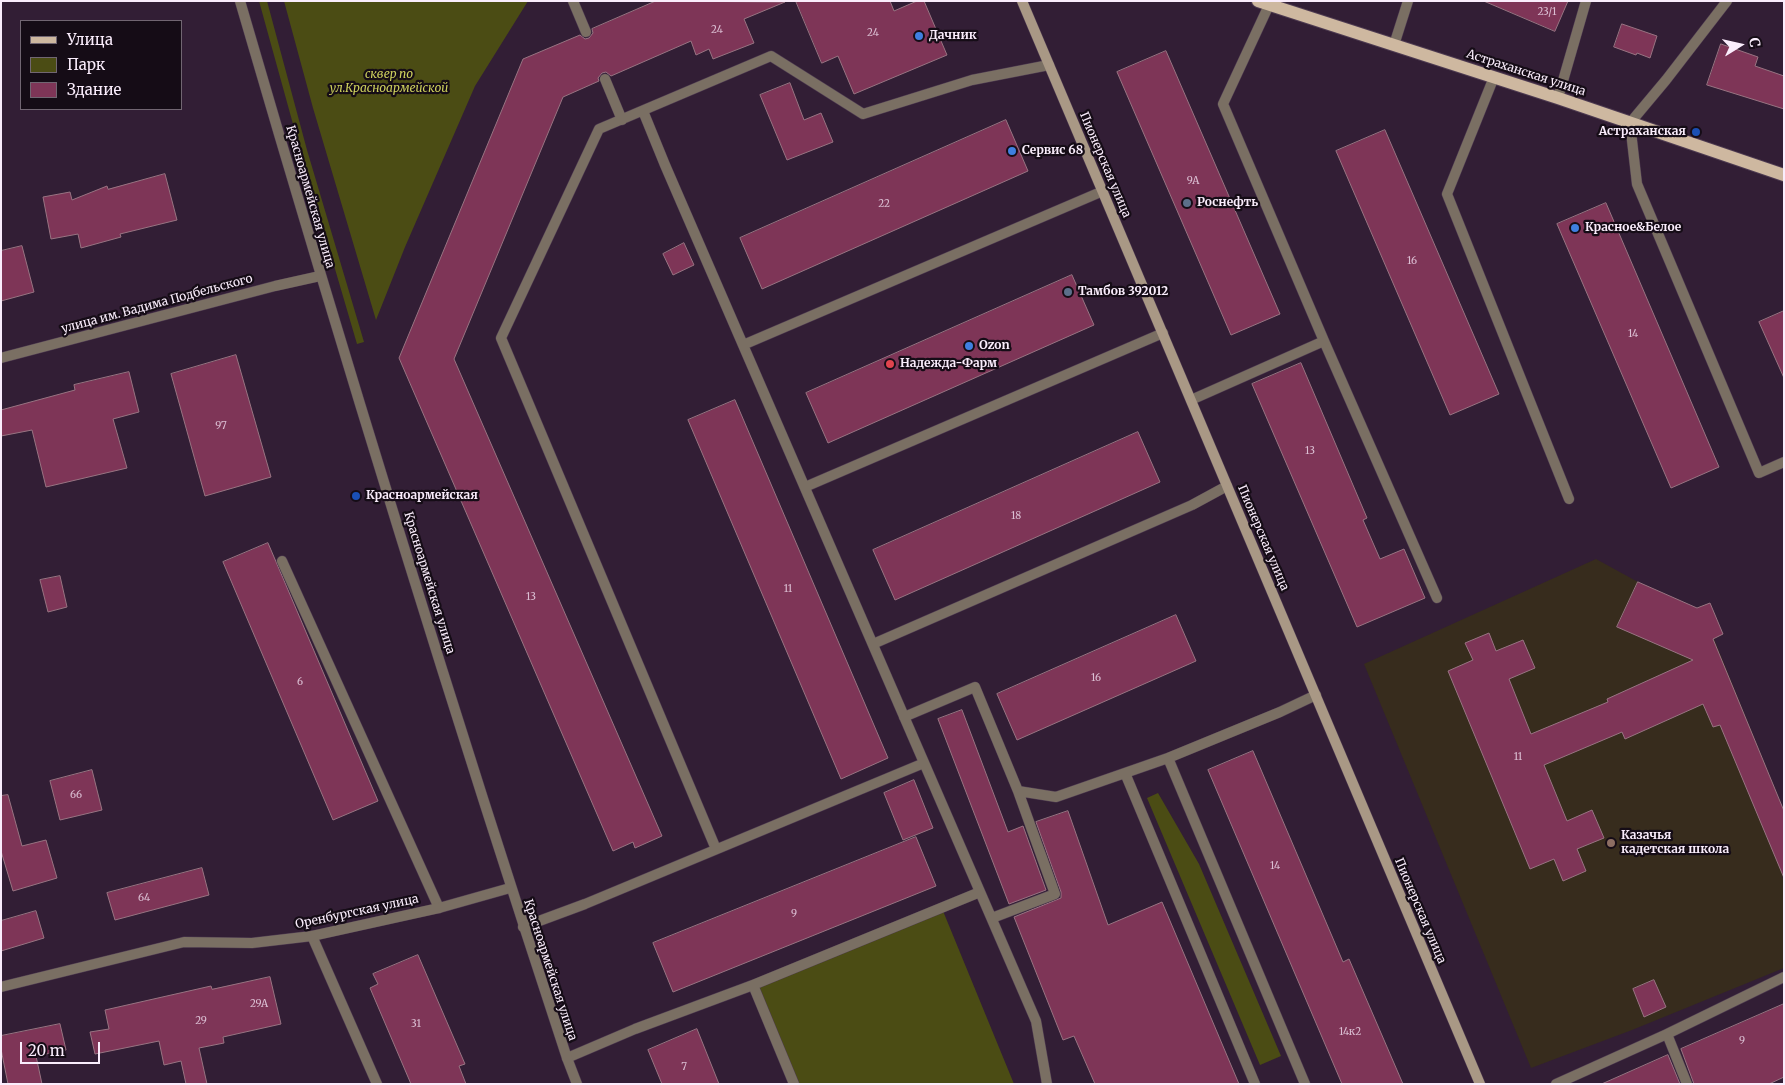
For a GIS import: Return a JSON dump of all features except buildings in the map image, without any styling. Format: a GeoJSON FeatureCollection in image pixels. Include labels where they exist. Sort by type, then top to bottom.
{"type":"FeatureCollection","features":[{"type":"Feature","properties":{"kind":"main road","name":"Пионерская улица"},"geometry":{"type":"LineString","coordinates":[[1022,1],[1480,1084]]}},
{"type":"Feature","properties":{"kind":"main road","name":"Астраханская улица"},"geometry":{"type":"LineString","coordinates":[[1264,3],[1558,98],[1784,175]]}},
{"type":"Feature","properties":{"kind":"street","name":"Красноармейская улица"},"geometry":{"type":"LineString","coordinates":[[240,1],[320,276],[510,888],[577,1084]]}},
{"type":"Feature","properties":{"kind":"street"},"geometry":{"type":"LineString","coordinates":[[573,1],[586,32]]}},
{"type":"Feature","properties":{"kind":"street"},"geometry":{"type":"LineString","coordinates":[[1394,45],[1408,1]]}},
{"type":"Feature","properties":{"kind":"street"},"geometry":{"type":"LineString","coordinates":[[1558,98],[1586,1]]}},
{"type":"Feature","properties":{"kind":"street"},"geometry":{"type":"LineString","coordinates":[[1727,1],[1630,123],[1636,184],[1759,473],[1784,462]]}},
{"type":"Feature","properties":{"kind":"street"},"geometry":{"type":"LineString","coordinates":[[1264,3],[1223,104],[1324,341],[1437,598]]}},
{"type":"Feature","properties":{"kind":"street"},"geometry":{"type":"LineString","coordinates":[[716,849],[502,338],[599,129],[770,56],[864,114],[972,80],[1049,64]]}},
{"type":"Feature","properties":{"kind":"street"},"geometry":{"type":"LineString","coordinates":[[1494,77],[1447,194],[1569,499]]}},
{"type":"Feature","properties":{"kind":"street"},"geometry":{"type":"LineString","coordinates":[[605,79],[622,120]]}},
{"type":"Feature","properties":{"kind":"street"},"geometry":{"type":"LineString","coordinates":[[643,111],[1036,1021],[1047,1084]]}},
{"type":"Feature","properties":{"kind":"street"},"geometry":{"type":"LineString","coordinates":[[743,346],[1103,191]]}},
{"type":"Feature","properties":{"kind":"street","name":"улица им. Вадима Подбельского"},"geometry":{"type":"LineString","coordinates":[[1,358],[274,286],[320,276]]}},
{"type":"Feature","properties":{"kind":"street"},"geometry":{"type":"LineString","coordinates":[[805,487],[1163,333]]}},
{"type":"Feature","properties":{"kind":"street"},"geometry":{"type":"LineString","coordinates":[[1191,400],[1324,341]]}},
{"type":"Feature","properties":{"kind":"street"},"geometry":{"type":"LineString","coordinates":[[873,644],[1192,504],[1227,486]]}},
{"type":"Feature","properties":{"kind":"street"},"geometry":{"type":"LineString","coordinates":[[282,561],[439,908]]}},
{"type":"Feature","properties":{"kind":"street"},"geometry":{"type":"LineString","coordinates":[[904,717],[975,687],[1018,791],[1055,894],[992,918]]}},
{"type":"Feature","properties":{"kind":"street"},"geometry":{"type":"LineString","coordinates":[[1018,791],[1056,797],[1168,758],[1280,712],[1316,695]]}},
{"type":"Feature","properties":{"kind":"street"},"geometry":{"type":"LineString","coordinates":[[1168,758],[1305,1084]]}},
{"type":"Feature","properties":{"kind":"street"},"geometry":{"type":"LineString","coordinates":[[524,927],[585,904],[924,763]]}},
{"type":"Feature","properties":{"kind":"street"},"geometry":{"type":"LineString","coordinates":[[1125,773],[1255,1084]]}},
{"type":"Feature","properties":{"kind":"street","name":"Оренбургская улица"},"geometry":{"type":"LineString","coordinates":[[1,987],[184,942],[252,943],[312,936],[439,908],[510,888]]}},
{"type":"Feature","properties":{"kind":"street"},"geometry":{"type":"LineString","coordinates":[[567,1058],[635,1029],[753,985],[980,892]]}},
{"type":"Feature","properties":{"kind":"street"},"geometry":{"type":"LineString","coordinates":[[312,936],[377,1084]]}},
{"type":"Feature","properties":{"kind":"street"},"geometry":{"type":"LineString","coordinates":[[1556,1084],[1667,1034],[1784,977]]}},
{"type":"Feature","properties":{"kind":"street"},"geometry":{"type":"LineString","coordinates":[[753,985],[794,1084]]}},
{"type":"Feature","properties":{"kind":"street"},"geometry":{"type":"LineString","coordinates":[[1667,1034],[1688,1084]]}},
{"type":"Feature","properties":{"kind":"shaded area","name":"Казачья кадетская школа"},"geometry":{"type":"Polygon","coordinates":[[[1596,559],[1638,582],[1696,608],[1710,603],[1723,634],[1714,639],[1784,811],[1784,876],[1782,877],[1784,880],[1784,968],[1632,1030],[1531,1068],[1364,664],[1596,559]]]}},
{"type":"Feature","properties":{"kind":"green space","name":"сквер по ул.Красноармейской"},"geometry":{"type":"Polygon","coordinates":[[[259,1],[267,1],[307,150],[364,342],[357,344],[259,1]]]}},
{"type":"Feature","properties":{"kind":"green space","name":"сквер по ул.Красноармейской"},"geometry":{"type":"Polygon","coordinates":[[[284,1],[528,1],[475,86],[405,247],[376,320],[313,108],[284,1]]]}},
{"type":"Feature","properties":{"kind":"green space"},"geometry":{"type":"Polygon","coordinates":[[[1158,793],[1199,864],[1281,1056],[1260,1065],[1147,798],[1158,793]]]}},
{"type":"Feature","properties":{"kind":"green space"},"geometry":{"type":"Polygon","coordinates":[[[943,911],[1014,1084],[799,1084],[759,987],[943,911]]]}},
{"type":"Feature","properties":{"kind":"place","name":"Дачник"},"geometry":{"type":"Point","coordinates":[919,36]}},
{"type":"Feature","properties":{"kind":"place","name":"Астраханская"},"geometry":{"type":"Point","coordinates":[1696,132]}},
{"type":"Feature","properties":{"kind":"place","name":"Сервис 68"},"geometry":{"type":"Point","coordinates":[1012,151]}},
{"type":"Feature","properties":{"kind":"place","name":"Роснефть"},"geometry":{"type":"Point","coordinates":[1187,203]}},
{"type":"Feature","properties":{"kind":"place","name":"Красное&Белое"},"geometry":{"type":"Point","coordinates":[1575,228]}},
{"type":"Feature","properties":{"kind":"place","name":"Тамбов 392012"},"geometry":{"type":"Point","coordinates":[1068,292]}},
{"type":"Feature","properties":{"kind":"place","name":"Ozon"},"geometry":{"type":"Point","coordinates":[969,346]}},
{"type":"Feature","properties":{"kind":"place","name":"Надежда-Фарм"},"geometry":{"type":"Point","coordinates":[890,364]}},
{"type":"Feature","properties":{"kind":"place","name":"Красноармейская"},"geometry":{"type":"Point","coordinates":[356,496]}},
{"type":"Feature","properties":{"kind":"place","name":"Казачья кадетская школа"},"geometry":{"type":"Point","coordinates":[1611,843]}}]}
